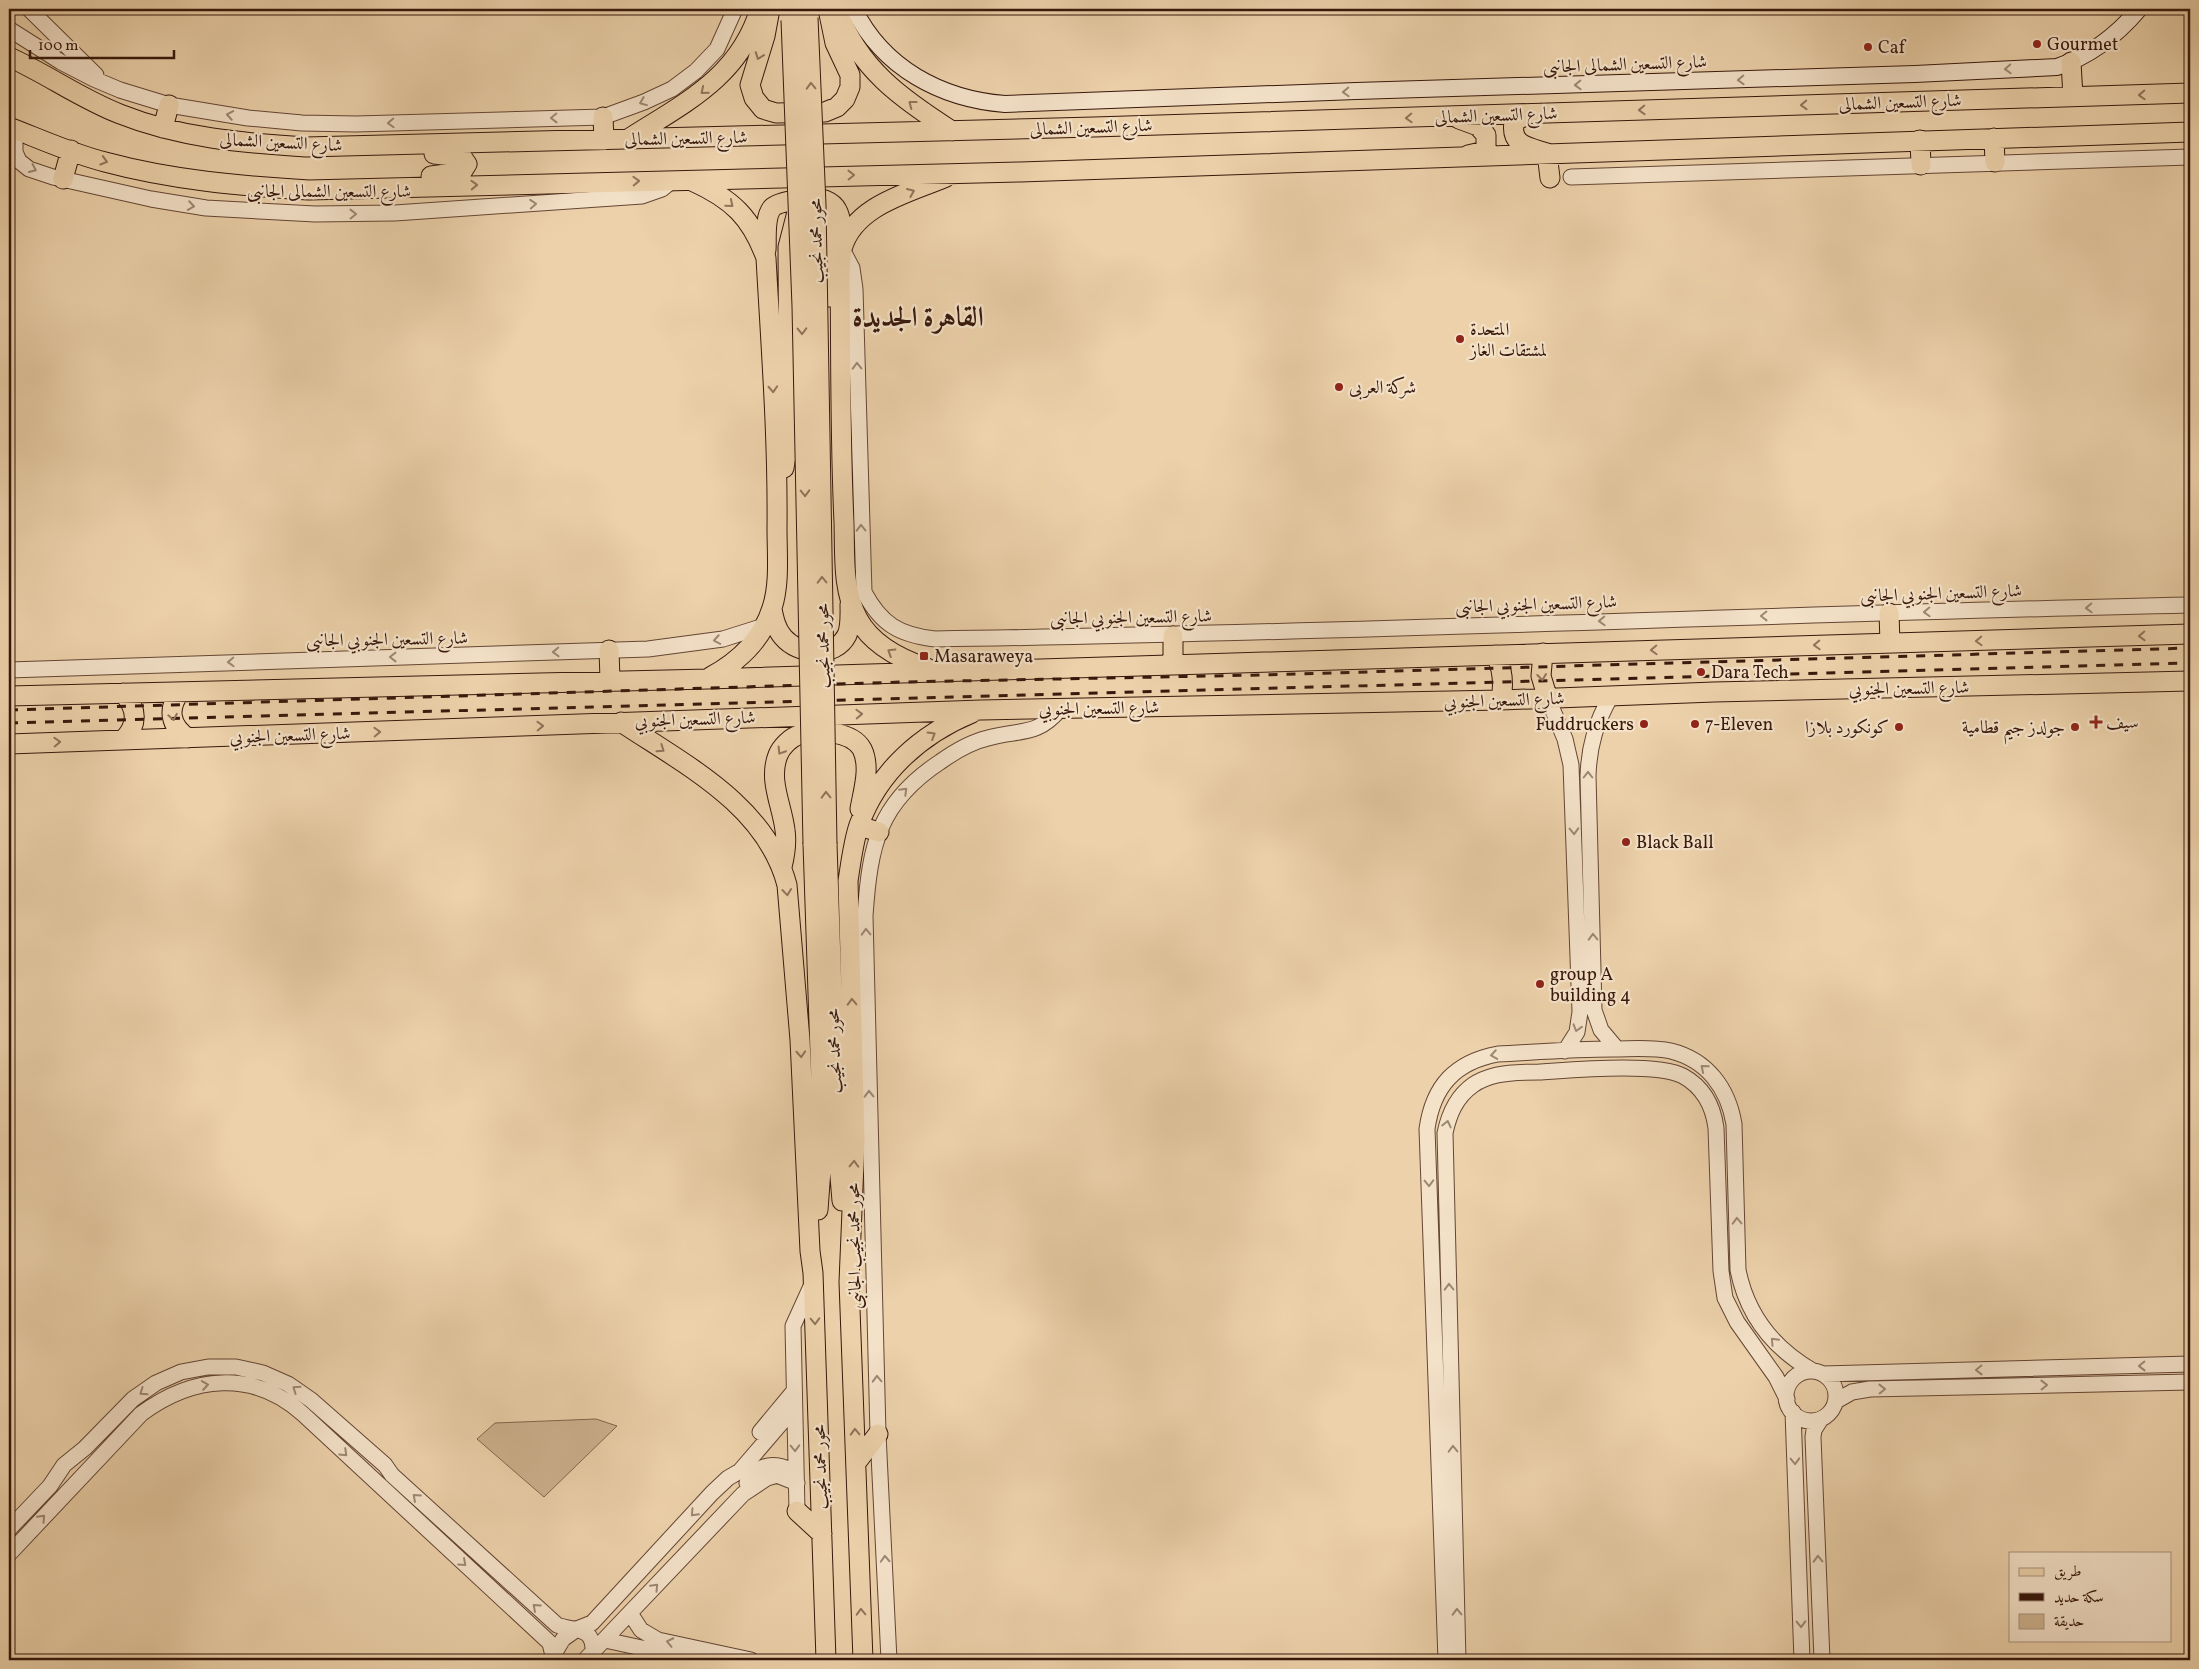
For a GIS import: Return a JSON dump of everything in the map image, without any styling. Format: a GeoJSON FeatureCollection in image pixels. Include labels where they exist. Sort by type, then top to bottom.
{"type":"FeatureCollection","features":[{"type":"Feature","properties":{"kind":"main road"},"geometry":{"type":"LineString","coordinates":[[628,140],[698,96],[719,78],[745,44],[760,9]]}},
{"type":"Feature","properties":{"kind":"main road"},"geometry":{"type":"LineString","coordinates":[[770,9],[765,36],[750,85],[754,98],[763,109],[776,113],[825,112],[837,107],[845,99],[850,87],[850,75],[835,43],[828,9]]}},
{"type":"Feature","properties":{"kind":"main road"},"geometry":{"type":"LineString","coordinates":[[836,9],[844,29],[862,57],[884,83],[915,107],[952,131]]}},
{"type":"Feature","properties":{"kind":"main road","name":"شارع التسعين الشمالى الجانبى"},"geometry":{"type":"LineString","coordinates":[[854,9],[872,37],[900,66],[930,85],[963,98],[1005,104],[1195,99],[1356,91],[1908,75],[2064,64]]}},
{"type":"Feature","properties":{"kind":"main road"},"geometry":{"type":"LineString","coordinates":[[2073,97],[2064,64],[2104,42],[2120,30],[2138,9]]}},
{"type":"Feature","properties":{"kind":"main road","name":"محور محمد نجيب"},"geometry":{"type":"LineString","coordinates":[[799,14],[807,206],[820,844],[823,1142],[813,1277]]}},
{"type":"Feature","properties":{"kind":"main road","name":"شارع التسعين الشمالى"},"geometry":{"type":"LineString","coordinates":[[9,57],[120,114],[162,128],[199,137],[241,143],[306,147],[1452,117],[2190,93]]}},
{"type":"Feature","properties":{"kind":"main road"},"geometry":{"type":"LineString","coordinates":[[162,128],[169,105]]}},
{"type":"Feature","properties":{"kind":"main road"},"geometry":{"type":"LineString","coordinates":[[1528,114],[1514,122],[1512,131],[1515,138],[1521,144],[1547,153]]}},
{"type":"Feature","properties":{"kind":"main road"},"geometry":{"type":"LineString","coordinates":[[603,117],[604,140]]}},
{"type":"Feature","properties":{"kind":"main road"},"geometry":{"type":"LineString","coordinates":[[1452,117],[1478,126],[1486,135],[1486,147],[1481,152],[1467,156]]}},
{"type":"Feature","properties":{"kind":"main road"},"geometry":{"type":"LineString","coordinates":[[12,128],[104,162],[180,178],[244,186],[309,190],[956,173],[2190,132]]}},
{"type":"Feature","properties":{"kind":"main road"},"geometry":{"type":"LineString","coordinates":[[1994,138],[1996,162]]}},
{"type":"Feature","properties":{"kind":"main road"},"geometry":{"type":"LineString","coordinates":[[1920,140],[1921,165]]}},
{"type":"Feature","properties":{"kind":"main road"},"geometry":{"type":"LineString","coordinates":[[399,187],[432,176],[462,172],[467,164],[462,157],[433,154],[400,145]]}},
{"type":"Feature","properties":{"kind":"main road"},"geometry":{"type":"LineString","coordinates":[[63,179],[71,150]]}},
{"type":"Feature","properties":{"kind":"main road"},"geometry":{"type":"LineString","coordinates":[[1547,153],[1550,178]]}},
{"type":"Feature","properties":{"kind":"main road"},"geometry":{"type":"LineString","coordinates":[[842,249],[852,230],[868,213],[884,203],[956,173]]}},
{"type":"Feature","properties":{"kind":"main road"},"geometry":{"type":"LineString","coordinates":[[681,180],[722,197],[749,222],[758,235],[766,258]]}},
{"type":"Feature","properties":{"kind":"main road"},"geometry":{"type":"LineString","coordinates":[[708,679],[727,668],[754,641],[772,609],[777,582],[778,491],[766,258],[768,216],[772,208],[778,203],[824,200],[831,203],[837,209],[842,249],[840,272],[842,489],[846,579],[850,602],[847,634],[841,643],[832,649],[819,652],[806,651],[794,647],[782,637],[775,624],[772,609]]}},
{"type":"Feature","properties":{"kind":"main road"},"geometry":{"type":"LineString","coordinates":[[778,491],[787,460],[789,438],[788,247],[790,232],[807,206],[824,222],[834,451],[842,489]]}},
{"type":"Feature","properties":{"kind":"main road"},"geometry":{"type":"LineString","coordinates":[[850,602],[858,619],[869,634],[883,647],[912,663],[935,671]]}},
{"type":"Feature","properties":{"kind":"main road"},"geometry":{"type":"LineString","coordinates":[[1889,613],[1890,643]]}},
{"type":"Feature","properties":{"kind":"main road"},"geometry":{"type":"LineString","coordinates":[[9,696],[708,679],[2190,634]]}},
{"type":"Feature","properties":{"kind":"main road"},"geometry":{"type":"LineString","coordinates":[[1173,636],[1173,665]]}},
{"type":"Feature","properties":{"kind":"main road"},"geometry":{"type":"LineString","coordinates":[[609,650],[610,680]]}},
{"type":"Feature","properties":{"kind":"main road"},"geometry":{"type":"LineString","coordinates":[[1543,653],[1541,676],[1548,699]]}},
{"type":"Feature","properties":{"kind":"main road"},"geometry":{"type":"LineString","coordinates":[[1496,655],[1504,681],[1501,700]]}},
{"type":"Feature","properties":{"kind":"main road","name":"شارع التسعين الجنوبي"},"geometry":{"type":"LineString","coordinates":[[9,744],[981,710],[1548,699],[2190,681]]}},
{"type":"Feature","properties":{"kind":"main road"},"geometry":{"type":"LineString","coordinates":[[180,692],[173,700],[171,711],[173,722],[179,732],[188,738]]}},
{"type":"Feature","properties":{"kind":"main road"},"geometry":{"type":"LineString","coordinates":[[123,693],[131,701],[135,717],[130,732],[123,740]]}},
{"type":"Feature","properties":{"kind":"main road","name":"محور محمد نجيب"},"geometry":{"type":"LineString","coordinates":[[849,1282],[855,1139],[848,881],[854,842],[869,802],[892,769],[920,741],[955,721],[981,710]]}},
{"type":"Feature","properties":{"kind":"main road","name":"محور محمد نجيب"},"geometry":{"type":"LineString","coordinates":[[621,722],[705,778],[731,799],[755,824],[782,868],[787,885],[800,1040],[810,1251],[813,1277],[826,1660]]}},
{"type":"Feature","properties":{"kind":"main road"},"geometry":{"type":"LineString","coordinates":[[782,868],[786,848],[785,830],[774,781],[774,766],[778,753],[787,742],[799,735],[832,732],[849,736],[861,748],[866,770],[859,826],[879,832]]}},
{"type":"Feature","properties":{"kind":"main road","name":"محور محمد نجيب"},"geometry":{"type":"LineString","coordinates":[[820,844],[837,1140],[849,1282],[863,1660]]}},
{"type":"Feature","properties":{"kind":"main road"},"geometry":{"type":"LineString","coordinates":[[856,1463],[878,1434]]}},
{"type":"Feature","properties":{"kind":"main road"},"geometry":{"type":"LineString","coordinates":[[797,1510],[822,1534]]}},
{"type":"Feature","properties":{"kind":"street"},"geometry":{"type":"LineString","coordinates":[[29,9],[65,46],[109,85]]}},
{"type":"Feature","properties":{"kind":"street"},"geometry":{"type":"LineString","coordinates":[[9,30],[61,62],[109,85],[169,105],[248,118],[302,123],[356,124],[603,117],[644,102],[672,89],[696,71],[717,49],[735,9]]}},
{"type":"Feature","properties":{"kind":"street","name":"شارع التسعين الشمالى الجانبى"},"geometry":{"type":"LineString","coordinates":[[12,128],[15,152],[19,161],[29,168],[63,179],[151,199],[206,208],[333,214],[424,212],[642,196],[681,180]]}},
{"type":"Feature","properties":{"kind":"street"},"geometry":{"type":"LineString","coordinates":[[1571,177],[2190,157]]}},
{"type":"Feature","properties":{"kind":"street","name":"شارع التسعين الجنوبي الجانبى"},"geometry":{"type":"LineString","coordinates":[[842,249],[852,268],[855,289],[864,592],[873,609],[886,622],[901,632],[917,637],[935,639],[1173,636],[1642,619],[2190,605]]}},
{"type":"Feature","properties":{"kind":"street","name":"شارع التسعين الجنوبي الجانبى"},"geometry":{"type":"LineString","coordinates":[[9,670],[648,649],[723,639],[764,626]]}},
{"type":"Feature","properties":{"kind":"street"},"geometry":{"type":"LineString","coordinates":[[1611,696],[1597,721],[1591,741],[1588,776],[1594,1010],[1601,1030],[1617,1049]]}},
{"type":"Feature","properties":{"kind":"street"},"geometry":{"type":"LineString","coordinates":[[1548,699],[1565,739],[1571,765],[1580,1012],[1576,1032],[1565,1051]]}},
{"type":"Feature","properties":{"kind":"street"},"geometry":{"type":"LineString","coordinates":[[879,832],[898,796],[922,774],[953,753],[987,738],[1041,727],[1060,709]]}},
{"type":"Feature","properties":{"kind":"street","name":"محور محمد نجيب الجانبى"},"geometry":{"type":"LineString","coordinates":[[879,832],[868,876],[865,916],[878,1434],[889,1660]]}},
{"type":"Feature","properties":{"kind":"street"},"geometry":{"type":"LineString","coordinates":[[1446,1660],[1427,1129],[1429,1110],[1436,1094],[1445,1082],[1472,1062],[1498,1054],[1617,1049],[1669,1051],[1697,1062],[1719,1082],[1727,1095],[1734,1124],[1738,1270],[1748,1304],[1765,1332],[1787,1354],[1828,1378],[1835,1388],[1836,1401],[1831,1412],[1821,1419],[1814,1430],[1822,1660]]}},
{"type":"Feature","properties":{"kind":"street"},"geometry":{"type":"LineString","coordinates":[[1654,1050],[1654,1070]]}},
{"type":"Feature","properties":{"kind":"street"},"geometry":{"type":"LineString","coordinates":[[1526,1053],[1528,1072]]}},
{"type":"Feature","properties":{"kind":"street"},"geometry":{"type":"LineString","coordinates":[[1458,1660],[1445,1133],[1448,1119],[1454,1106],[1472,1085],[1498,1074],[1586,1069],[1654,1070],[1668,1071],[1686,1078],[1702,1091],[1709,1102],[1716,1128],[1721,1271],[1725,1298],[1737,1322],[1776,1377],[1790,1406],[1806,1420],[1821,1419]]}},
{"type":"Feature","properties":{"kind":"street"},"geometry":{"type":"LineString","coordinates":[[1432,1266],[1449,1266]]}},
{"type":"Feature","properties":{"kind":"street"},"geometry":{"type":"LineString","coordinates":[[797,1510],[793,1323],[813,1277]]}},
{"type":"Feature","properties":{"kind":"street"},"geometry":{"type":"LineString","coordinates":[[1802,1660],[1790,1382],[1804,1372],[2190,1364]]}},
{"type":"Feature","properties":{"kind":"street"},"geometry":{"type":"LineString","coordinates":[[9,1530],[50,1486],[57,1474],[74,1456],[85,1448],[133,1399],[156,1383],[181,1372],[208,1367],[236,1367],[263,1373],[288,1384],[311,1400],[380,1460],[392,1476],[557,1625],[583,1631],[592,1640],[589,1656]]}},
{"type":"Feature","properties":{"kind":"street"},"geometry":{"type":"LineString","coordinates":[[1836,1401],[1852,1392],[1870,1389],[2190,1382]]}},
{"type":"Feature","properties":{"kind":"street"},"geometry":{"type":"LineString","coordinates":[[9,1554],[141,1414],[161,1399],[183,1389],[207,1383],[232,1383],[256,1388],[279,1397],[299,1411],[550,1643],[553,1658]]}},
{"type":"Feature","properties":{"kind":"street"},"geometry":{"type":"LineString","coordinates":[[589,1656],[743,1494],[741,1476],[794,1391]]}},
{"type":"Feature","properties":{"kind":"street"},"geometry":{"type":"LineString","coordinates":[[741,1476],[794,1408]]}},
{"type":"Feature","properties":{"kind":"street"},"geometry":{"type":"LineString","coordinates":[[74,1456],[85,1462],[87,1471]]}},
{"type":"Feature","properties":{"kind":"street"},"geometry":{"type":"LineString","coordinates":[[553,1658],[563,1639],[595,1620],[712,1493],[741,1476],[771,1465],[779,1465],[796,1478]]}},
{"type":"Feature","properties":{"kind":"street"},"geometry":{"type":"LineString","coordinates":[[57,1474],[60,1482],[72,1487]]}},
{"type":"Feature","properties":{"kind":"street"},"geometry":{"type":"LineString","coordinates":[[712,1493],[728,1508]]}},
{"type":"Feature","properties":{"kind":"street"},"geometry":{"type":"LineString","coordinates":[[630,1613],[641,1630],[658,1640],[751,1660]]}},
{"type":"Feature","properties":{"kind":"street"},"geometry":{"type":"LineString","coordinates":[[605,1640],[697,1660]]}},
{"type":"Feature","properties":{"kind":"green space"},"geometry":{"type":"Polygon","coordinates":[[[596,1419],[617,1426],[544,1497],[477,1439],[495,1423],[596,1419]]]}},
{"type":"Feature","properties":{"kind":"railway"},"geometry":{"type":"LineString","coordinates":[[9,710],[903,682],[1260,675],[2190,648]]}},
{"type":"Feature","properties":{"kind":"railway"},"geometry":{"type":"LineString","coordinates":[[9,723],[2190,663]]}},
{"type":"Feature","properties":{"kind":"place","name":"Gourmet"},"geometry":{"type":"Point","coordinates":[2037,44]}},
{"type":"Feature","properties":{"kind":"place","name":"Caf"},"geometry":{"type":"Point","coordinates":[1868,47]}},
{"type":"Feature","properties":{"kind":"place","name":"المتحدة لمشتقات الغاز"},"geometry":{"type":"Point","coordinates":[1460,339]}},
{"type":"Feature","properties":{"kind":"place","name":"شركة العربى"},"geometry":{"type":"Point","coordinates":[1339,387]}},
{"type":"Feature","properties":{"kind":"place","name":"Masaraweya"},"geometry":{"type":"Point","coordinates":[924,656]}},
{"type":"Feature","properties":{"kind":"place","name":"Dara Tech"},"geometry":{"type":"Point","coordinates":[1701,672]}},
{"type":"Feature","properties":{"kind":"place","name":"سيف"},"geometry":{"type":"Point","coordinates":[2096,722]}},
{"type":"Feature","properties":{"kind":"place","name":"Fuddruckers"},"geometry":{"type":"Point","coordinates":[1644,724]}},
{"type":"Feature","properties":{"kind":"place","name":"7-Eleven"},"geometry":{"type":"Point","coordinates":[1695,724]}},
{"type":"Feature","properties":{"kind":"place","name":"كونكورد بلازا"},"geometry":{"type":"Point","coordinates":[1899,727]}},
{"type":"Feature","properties":{"kind":"place","name":"جولدز جيم قطامية"},"geometry":{"type":"Point","coordinates":[2075,727]}},
{"type":"Feature","properties":{"kind":"place","name":"Black Ball"},"geometry":{"type":"Point","coordinates":[1626,842]}},
{"type":"Feature","properties":{"kind":"place","name":"group A building 4"},"geometry":{"type":"Point","coordinates":[1540,984]}},
{"type":"Feature","properties":{"kind":"district","name":"القاهرة الجديدة"},"geometry":{"type":"Point","coordinates":[918,316]}}]}
